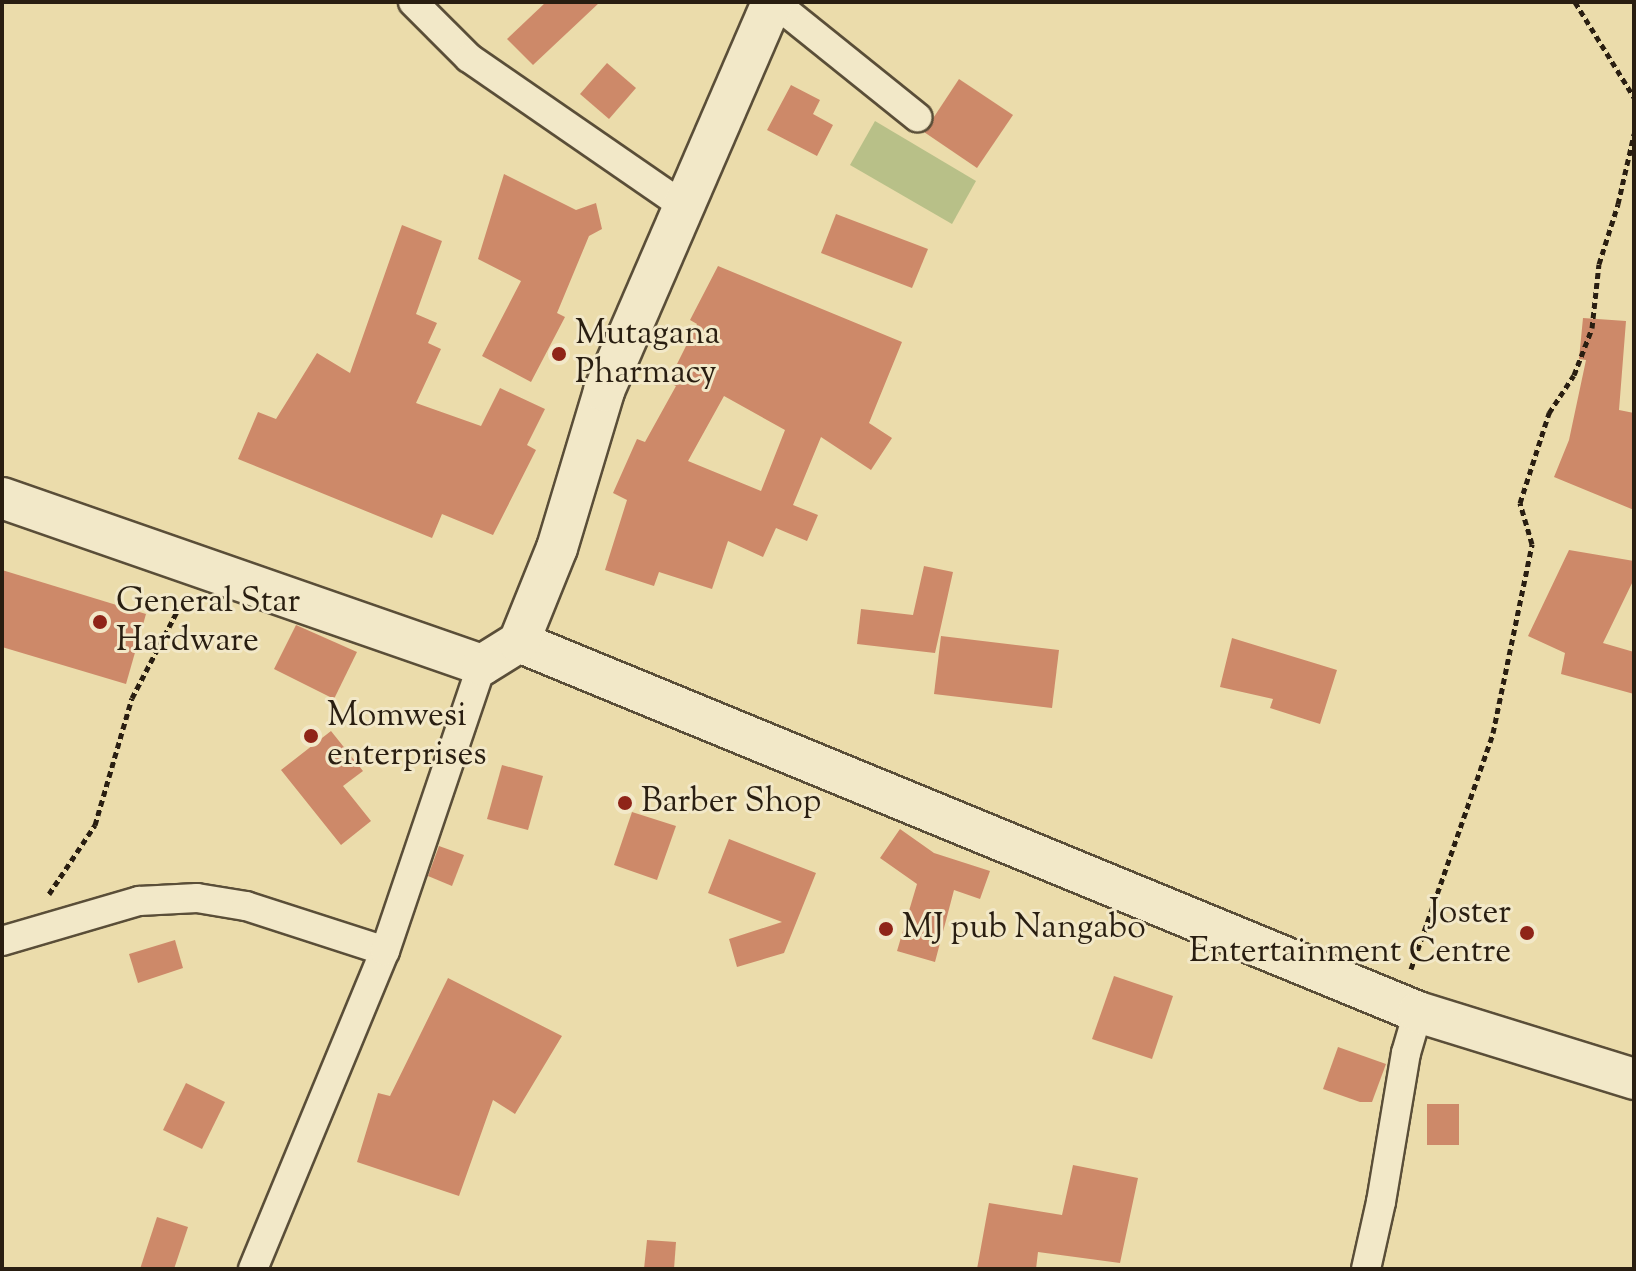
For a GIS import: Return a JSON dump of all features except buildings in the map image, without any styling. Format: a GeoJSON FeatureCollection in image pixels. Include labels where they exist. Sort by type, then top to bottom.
{"type":"FeatureCollection","features":[{"type":"Feature","properties":{"kind":"street"},"geometry":{"type":"LineString","coordinates":[[413,2],[469,58],[682,205]]}},
{"type":"Feature","properties":{"kind":"street"},"geometry":{"type":"LineString","coordinates":[[253,1269],[385,951],[482,665],[519,642],[557,548],[604,391],[682,205],[773,2],[917,117]]}},
{"type":"Feature","properties":{"kind":"street"},"geometry":{"type":"LineString","coordinates":[[2,498],[482,665]]}},
{"type":"Feature","properties":{"kind":"street"},"geometry":{"type":"LineString","coordinates":[[519,642],[1408,1008],[1634,1079]]}},
{"type":"Feature","properties":{"kind":"street"},"geometry":{"type":"LineString","coordinates":[[12,938],[139,901],[197,898],[246,906],[385,951]]}},
{"type":"Feature","properties":{"kind":"street"},"geometry":{"type":"LineString","coordinates":[[1366,1269],[1381,1202],[1406,1053],[1408,1008]]}},
{"type":"Feature","properties":{"kind":"path"},"geometry":{"type":"LineString","coordinates":[[1575,2],[1634,97]]}},
{"type":"Feature","properties":{"kind":"path"},"geometry":{"type":"LineString","coordinates":[[1408,1008],[1493,733],[1532,544],[1520,503],[1549,413],[1574,375],[1592,328],[1599,264],[1618,204],[1634,134]]}},
{"type":"Feature","properties":{"kind":"path"},"geometry":{"type":"LineString","coordinates":[[12,938],[95,825],[132,698],[186,593],[154,549]]}},
{"type":"Feature","properties":{"kind":"green space"},"geometry":{"type":"Polygon","coordinates":[[[875,121],[976,181],[952,224],[850,165],[875,121]]]}},
{"type":"Feature","properties":{"kind":"place","name":"Mutagana Pharmacy"},"geometry":{"type":"Point","coordinates":[559,354]}},
{"type":"Feature","properties":{"kind":"place","name":"General Star Hardware"},"geometry":{"type":"Point","coordinates":[100,622]}},
{"type":"Feature","properties":{"kind":"place","name":"Momwesi enterprises"},"geometry":{"type":"Point","coordinates":[311,736]}},
{"type":"Feature","properties":{"kind":"place","name":"Barber Shop"},"geometry":{"type":"Point","coordinates":[625,803]}},
{"type":"Feature","properties":{"kind":"place","name":"MJ pub Nangabo"},"geometry":{"type":"Point","coordinates":[886,929]}},
{"type":"Feature","properties":{"kind":"place","name":"Joster Entertainment Centre"},"geometry":{"type":"Point","coordinates":[1527,933]}}]}
